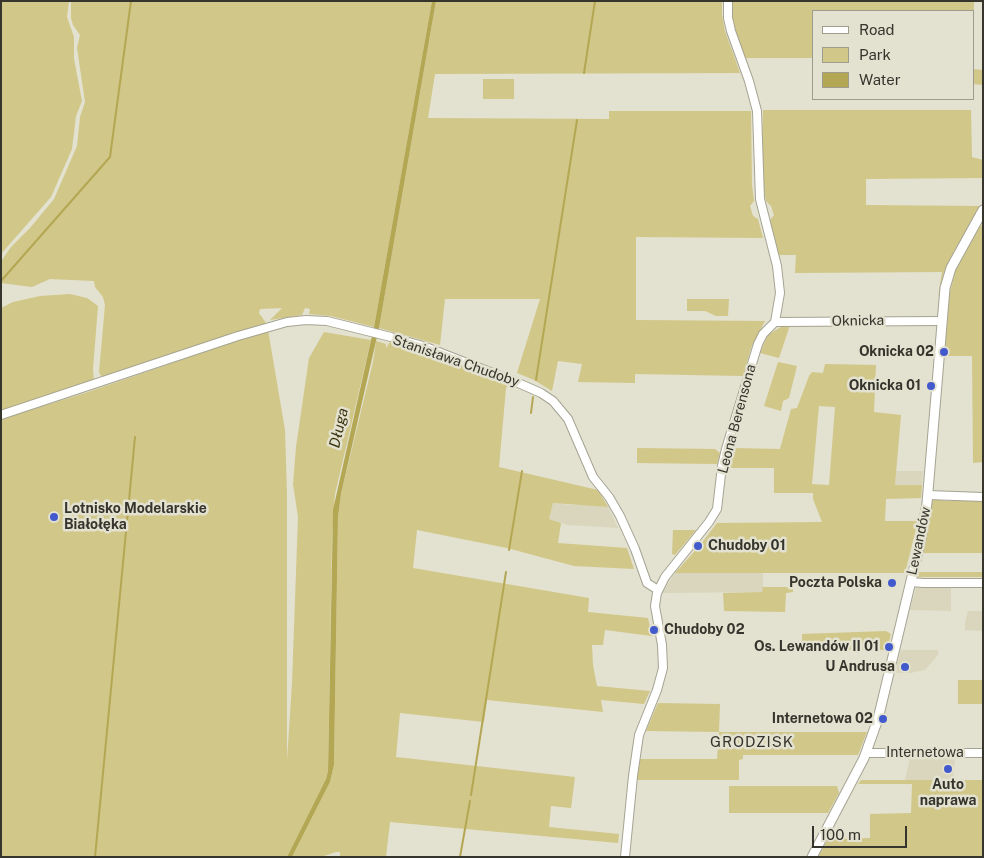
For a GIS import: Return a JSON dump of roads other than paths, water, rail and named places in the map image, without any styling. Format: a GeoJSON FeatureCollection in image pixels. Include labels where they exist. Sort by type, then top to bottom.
{"type":"FeatureCollection","features":[{"type":"Feature","properties":{"kind":"street","name":"Leona Berensona"},"geometry":{"type":"LineString","coordinates":[[625,857],[639,735],[658,690],[663,668],[662,645],[655,606],[658,590],[665,577],[709,522],[717,509],[726,449],[758,344],[763,334],[775,322],[780,300],[778,266],[760,198],[758,115],[749,81],[731,31],[728,18],[728,1]]}},
{"type":"Feature","properties":{"kind":"street","name":"Lewandów"},"geometry":{"type":"LineString","coordinates":[[812,857],[866,753],[878,718],[921,539],[928,495],[943,295],[948,276],[982,214]]}},
{"type":"Feature","properties":{"kind":"street","name":"Stanisława Chudoby"},"geometry":{"type":"LineString","coordinates":[[1,415],[274,325],[297,320],[319,320],[423,346],[516,382],[541,393],[553,401],[568,419],[593,477],[609,497],[623,522],[647,583],[658,590]]}},
{"type":"Feature","properties":{"kind":"street","name":"Oknicka"},"geometry":{"type":"LineString","coordinates":[[775,322],[941,321]]}},
{"type":"Feature","properties":{"kind":"street"},"geometry":{"type":"LineString","coordinates":[[928,495],[983,497]]}},
{"type":"Feature","properties":{"kind":"street"},"geometry":{"type":"LineString","coordinates":[[910,582],[983,583]]}},
{"type":"Feature","properties":{"kind":"street","name":"Internetowa"},"geometry":{"type":"LineString","coordinates":[[866,753],[983,753]]}},
{"type":"Feature","properties":{"kind":"water"},"geometry":{"type":"Polygon","coordinates":[[[432,1],[436,1],[379,328],[341,494],[338,517],[334,765],[330,782],[292,857],[287,857],[326,779],[328,771],[333,510],[374,327],[432,1]]]}},
{"type":"Feature","properties":{"kind":"waterway"},"geometry":{"type":"LineString","coordinates":[[1,281],[110,157],[131,1]]}},
{"type":"Feature","properties":{"kind":"waterway"},"geometry":{"type":"LineString","coordinates":[[584,73],[595,1]]}},
{"type":"Feature","properties":{"kind":"waterway"},"geometry":{"type":"LineString","coordinates":[[536,380],[577,120]]}},
{"type":"Feature","properties":{"kind":"waterway"},"geometry":{"type":"LineString","coordinates":[[531,413],[533,397]]}},
{"type":"Feature","properties":{"kind":"waterway"},"geometry":{"type":"LineString","coordinates":[[95,857],[135,437]]}},
{"type":"Feature","properties":{"kind":"waterway"},"geometry":{"type":"LineString","coordinates":[[509,550],[522,471]]}},
{"type":"Feature","properties":{"kind":"waterway"},"geometry":{"type":"LineString","coordinates":[[471,795],[506,572]]}},
{"type":"Feature","properties":{"kind":"waterway"},"geometry":{"type":"LineString","coordinates":[[460,857],[470,801]]}},
{"type":"Feature","properties":{"kind":"place","name":"Oknicka 02"},"geometry":{"type":"Point","coordinates":[944,352]}},
{"type":"Feature","properties":{"kind":"place","name":"Oknicka 01"},"geometry":{"type":"Point","coordinates":[931,386]}},
{"type":"Feature","properties":{"kind":"place","name":"Lotnisko Modelarskie Białołęka"},"geometry":{"type":"Point","coordinates":[54,517]}},
{"type":"Feature","properties":{"kind":"place","name":"Chudoby 01"},"geometry":{"type":"Point","coordinates":[698,546]}},
{"type":"Feature","properties":{"kind":"place","name":"Poczta Polska"},"geometry":{"type":"Point","coordinates":[892,583]}},
{"type":"Feature","properties":{"kind":"place","name":"Chudoby 02"},"geometry":{"type":"Point","coordinates":[654,630]}},
{"type":"Feature","properties":{"kind":"place","name":"Os. Lewandów II 01"},"geometry":{"type":"Point","coordinates":[889,647]}},
{"type":"Feature","properties":{"kind":"place","name":"U Andrusa"},"geometry":{"type":"Point","coordinates":[905,667]}},
{"type":"Feature","properties":{"kind":"place","name":"Internetowa 02"},"geometry":{"type":"Point","coordinates":[883,719]}},
{"type":"Feature","properties":{"kind":"place","name":"Auto naprawa"},"geometry":{"type":"Point","coordinates":[948,769]}},
{"type":"Feature","properties":{"kind":"district","name":"GRODZISK"},"geometry":{"type":"Point","coordinates":[752,742]}},
{"type":"Feature","properties":{"kind":"water label","name":"Długa"},"geometry":{"type":"Point","coordinates":[339,428]}}]}
